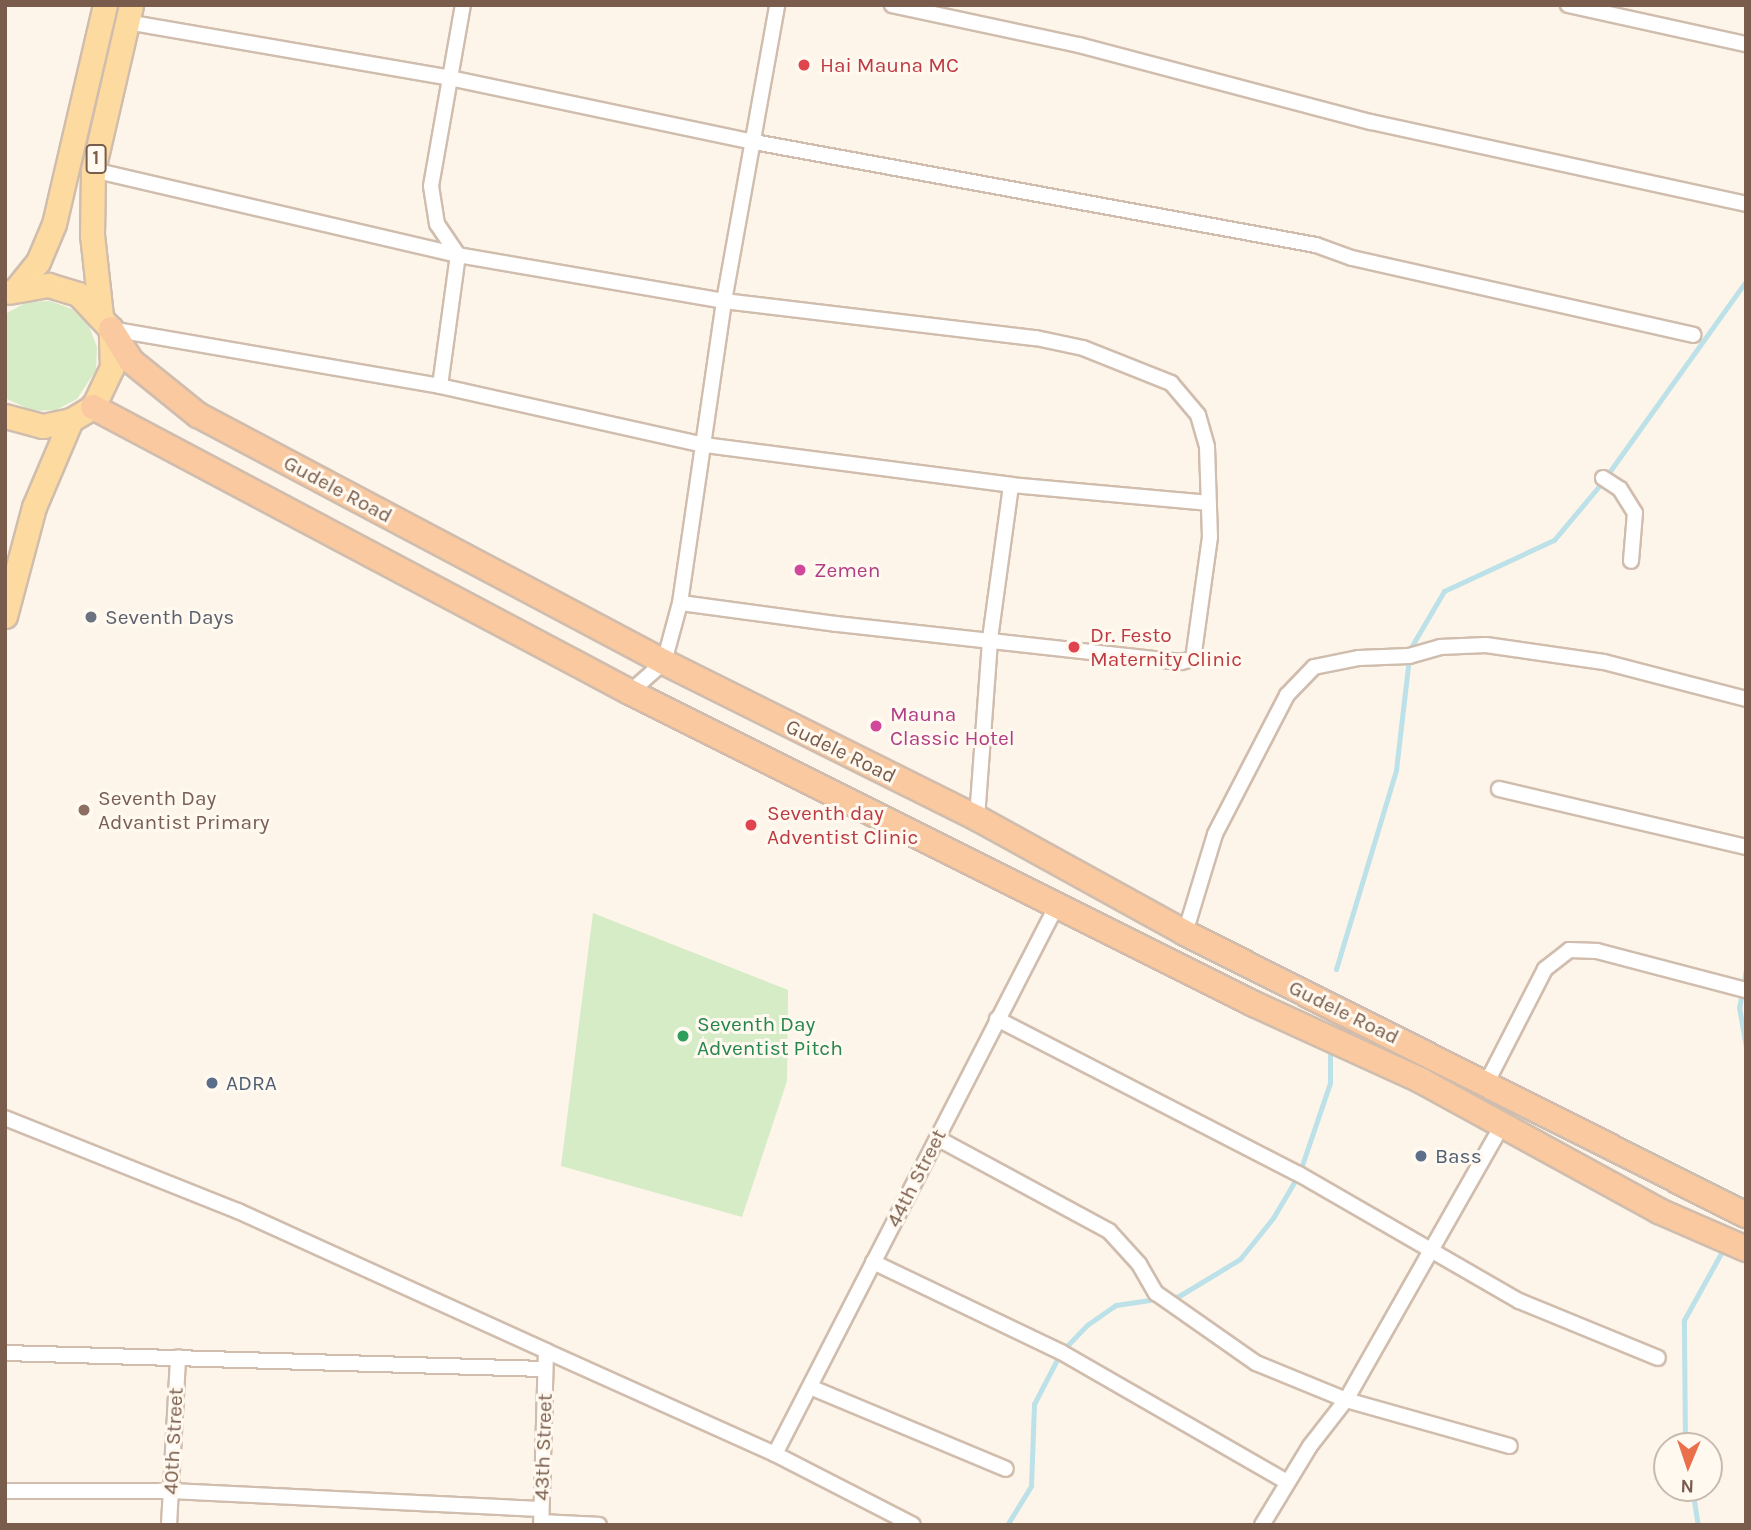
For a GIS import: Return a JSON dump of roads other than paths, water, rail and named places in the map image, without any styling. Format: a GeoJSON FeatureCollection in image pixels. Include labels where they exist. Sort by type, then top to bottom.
{"type":"FeatureCollection","features":[{"type":"Feature","properties":{"kind":"highway","name":"Gudele Road"},"geometry":{"type":"LineString","coordinates":[[106,323],[131,361],[198,415],[664,662],[977,818],[1185,933],[1746,1214]]}},
{"type":"Feature","properties":{"kind":"highway","name":"Gudele Road"},"geometry":{"type":"LineString","coordinates":[[93,407],[630,692],[1058,903],[1254,1004],[1420,1080],[1659,1211],[1746,1249]]}},
{"type":"Feature","properties":{"kind":"main road","name":"1"},"geometry":{"type":"LineString","coordinates":[[9,292],[38,262],[54,224],[105,5]]}},
{"type":"Feature","properties":{"kind":"main road","name":"1"},"geometry":{"type":"LineString","coordinates":[[93,407],[112,366],[92,235],[93,170],[129,13]]}},
{"type":"Feature","properties":{"kind":"main road","name":"1"},"geometry":{"type":"LineString","coordinates":[[9,292],[64,288],[85,299],[106,323]]}},
{"type":"Feature","properties":{"kind":"main road"},"geometry":{"type":"LineString","coordinates":[[5,416],[43,426],[71,420],[93,407]]}},
{"type":"Feature","properties":{"kind":"main road"},"geometry":{"type":"LineString","coordinates":[[5,616],[34,507],[71,420]]}},
{"type":"Feature","properties":{"kind":"street"},"geometry":{"type":"LineString","coordinates":[[440,386],[458,255],[437,223],[431,186],[463,5]]}},
{"type":"Feature","properties":{"kind":"street"},"geometry":{"type":"LineString","coordinates":[[630,692],[664,662],[680,603],[724,301],[777,5]]}},
{"type":"Feature","properties":{"kind":"street"},"geometry":{"type":"LineString","coordinates":[[892,5],[1079,45],[1371,122],[1746,204]]}},
{"type":"Feature","properties":{"kind":"street"},"geometry":{"type":"LineString","coordinates":[[1568,5],[1746,44]]}},
{"type":"Feature","properties":{"kind":"street"},"geometry":{"type":"LineString","coordinates":[[129,13],[754,142],[1316,245],[1352,258],[1693,335]]}},
{"type":"Feature","properties":{"kind":"street"},"geometry":{"type":"LineString","coordinates":[[93,170],[458,255],[724,301],[1036,338],[1124,361],[1171,383],[1198,415],[1207,447],[1207,578],[1193,659],[1181,662],[680,603]]}},
{"type":"Feature","properties":{"kind":"street"},"geometry":{"type":"LineString","coordinates":[[106,323],[440,386],[705,445],[1011,485],[1208,503]]}},
{"type":"Feature","properties":{"kind":"street"},"geometry":{"type":"LineString","coordinates":[[1603,478],[1620,489],[1635,513],[1631,561]]}},
{"type":"Feature","properties":{"kind":"street"},"geometry":{"type":"LineString","coordinates":[[977,818],[990,639],[1011,485]]}},
{"type":"Feature","properties":{"kind":"street"},"geometry":{"type":"LineString","coordinates":[[1185,933],[1215,834],[1287,695],[1314,667],[1359,658],[1409,656],[1440,647],[1486,645],[1604,662],[1746,699]]}},
{"type":"Feature","properties":{"kind":"street"},"geometry":{"type":"LineString","coordinates":[[1499,789],[1746,847]]}},
{"type":"Feature","properties":{"kind":"street","name":"44th Street"},"geometry":{"type":"LineString","coordinates":[[775,1454],[1058,903]]}},
{"type":"Feature","properties":{"kind":"street"},"geometry":{"type":"LineString","coordinates":[[1487,1082],[1545,969],[1569,950],[1597,951],[1746,990]]}},
{"type":"Feature","properties":{"kind":"street"},"geometry":{"type":"LineString","coordinates":[[997,1019],[1299,1174],[1519,1301],[1658,1358]]}},
{"type":"Feature","properties":{"kind":"street"},"geometry":{"type":"LineString","coordinates":[[5,1118],[238,1211],[775,1454],[911,1525]]}},
{"type":"Feature","properties":{"kind":"street"},"geometry":{"type":"LineString","coordinates":[[1262,1525],[1287,1482],[1346,1400],[1502,1125]]}},
{"type":"Feature","properties":{"kind":"street"},"geometry":{"type":"LineString","coordinates":[[937,1138],[1109,1231],[1139,1264],[1156,1293],[1256,1363],[1346,1400],[1510,1446]]}},
{"type":"Feature","properties":{"kind":"street"},"geometry":{"type":"LineString","coordinates":[[873,1262],[1061,1352],[1287,1482]]}},
{"type":"Feature","properties":{"kind":"street","name":"43th Street"},"geometry":{"type":"LineString","coordinates":[[541,1519],[546,1351]]}},
{"type":"Feature","properties":{"kind":"street"},"geometry":{"type":"LineString","coordinates":[[5,1353],[545,1369]]}},
{"type":"Feature","properties":{"kind":"street","name":"40th Street"},"geometry":{"type":"LineString","coordinates":[[169,1525],[178,1357]]}},
{"type":"Feature","properties":{"kind":"street"},"geometry":{"type":"LineString","coordinates":[[810,1387],[1006,1469]]}},
{"type":"Feature","properties":{"kind":"street"},"geometry":{"type":"LineString","coordinates":[[5,1491],[170,1491],[599,1525]]}},
{"type":"Feature","properties":{"kind":"waterway"},"geometry":{"type":"LineString","coordinates":[[1336,969],[1396,770],[1410,649],[1444,591],[1554,540],[1600,485],[1746,281]]}},
{"type":"Feature","properties":{"kind":"waterway"},"geometry":{"type":"LineString","coordinates":[[1746,969],[1739,1007],[1746,1047]]}},
{"type":"Feature","properties":{"kind":"waterway"},"geometry":{"type":"LineString","coordinates":[[1167,1298],[1179,1296],[1240,1259],[1273,1218],[1299,1174],[1330,1083],[1330,1055]]}},
{"type":"Feature","properties":{"kind":"waterway"},"geometry":{"type":"LineString","coordinates":[[1685,1432],[1684,1320],[1725,1246]]}},
{"type":"Feature","properties":{"kind":"waterway"},"geometry":{"type":"LineString","coordinates":[[1007,1525],[1031,1486],[1034,1404],[1061,1352],[1087,1325],[1116,1305],[1157,1299]]}},
{"type":"Feature","properties":{"kind":"waterway"},"geometry":{"type":"LineString","coordinates":[[1694,1502],[1698,1525]]}},
{"type":"Feature","properties":{"kind":"place","name":"Hai Mauna MC"},"geometry":{"type":"Point","coordinates":[804,65]}},
{"type":"Feature","properties":{"kind":"place","name":"Zemen"},"geometry":{"type":"Point","coordinates":[800,570]}},
{"type":"Feature","properties":{"kind":"place","name":"Seventh Days"},"geometry":{"type":"Point","coordinates":[91,617]}},
{"type":"Feature","properties":{"kind":"place","name":"Dr. Festo Maternity Clinic"},"geometry":{"type":"Point","coordinates":[1074,647]}},
{"type":"Feature","properties":{"kind":"place","name":"Mauna Classic Hotel"},"geometry":{"type":"Point","coordinates":[876,726]}},
{"type":"Feature","properties":{"kind":"place","name":"Seventh Day Advantist Primary"},"geometry":{"type":"Point","coordinates":[84,810]}},
{"type":"Feature","properties":{"kind":"place","name":"Seventh day Adventist Clinic"},"geometry":{"type":"Point","coordinates":[751,825]}},
{"type":"Feature","properties":{"kind":"place","name":"Seventh Day Adventist Pitch"},"geometry":{"type":"Point","coordinates":[683,1036]}},
{"type":"Feature","properties":{"kind":"place","name":"ADRA"},"geometry":{"type":"Point","coordinates":[212,1083]}},
{"type":"Feature","properties":{"kind":"place","name":"Bass"},"geometry":{"type":"Point","coordinates":[1421,1156]}}]}
